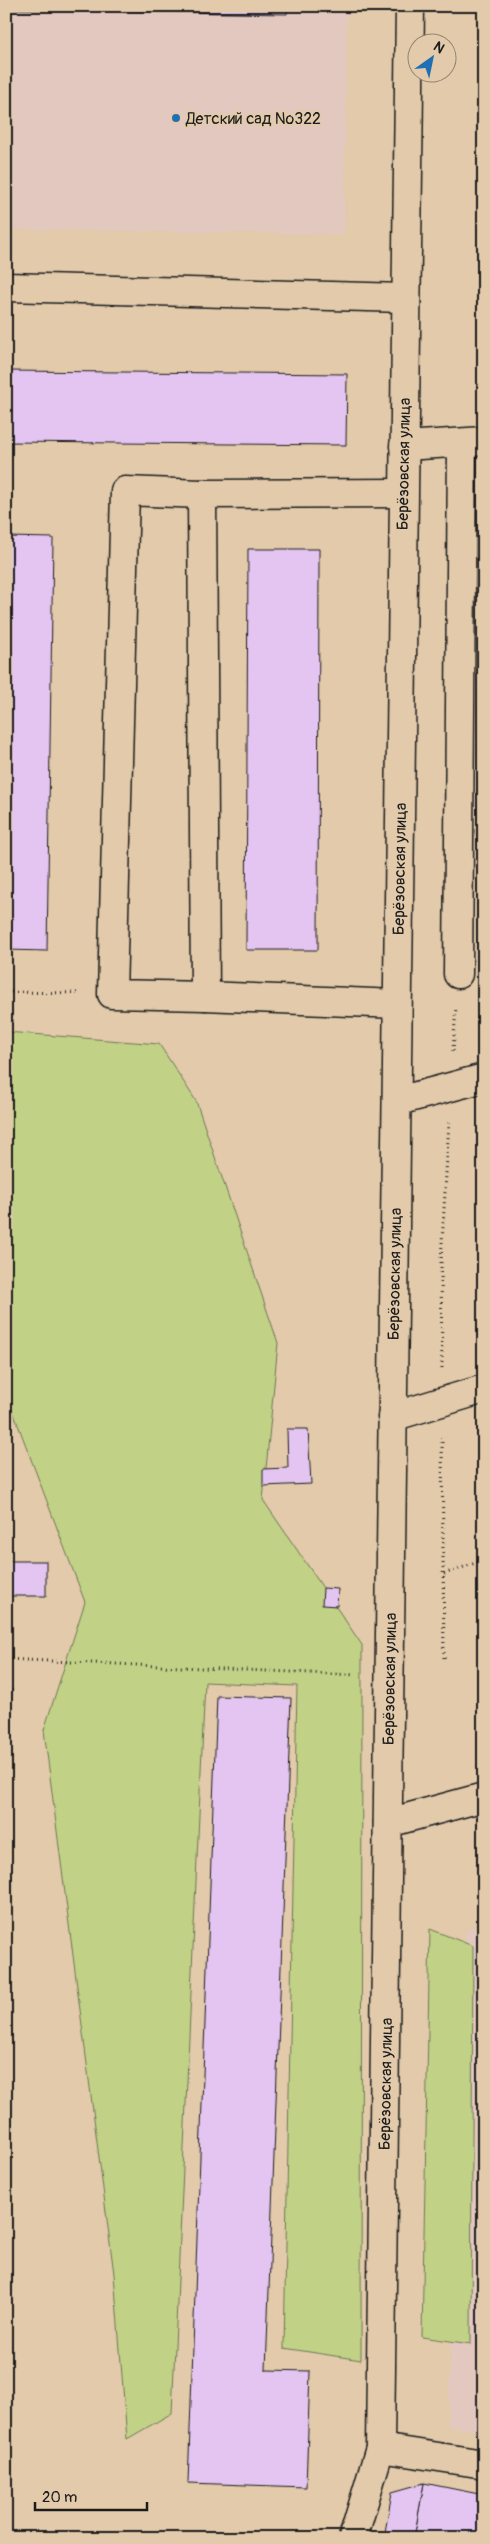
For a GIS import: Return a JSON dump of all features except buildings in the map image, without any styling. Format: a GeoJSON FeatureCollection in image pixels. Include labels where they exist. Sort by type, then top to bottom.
{"type":"FeatureCollection","features":[{"type":"Feature","properties":{"kind":"street","name":"Берёзовская улица"},"geometry":{"type":"LineString","coordinates":[[353,2538],[380,2448],[410,6]]}},
{"type":"Feature","properties":{"kind":"street"},"geometry":{"type":"LineString","coordinates":[[6,287],[405,298]]}},
{"type":"Feature","properties":{"kind":"street"},"geometry":{"type":"LineString","coordinates":[[404,446],[473,442],[458,974]]}},
{"type":"Feature","properties":{"kind":"street"},"geometry":{"type":"LineString","coordinates":[[397,1004],[112,994],[126,491],[202,494],[403,493]]}},
{"type":"Feature","properties":{"kind":"street"},"geometry":{"type":"LineString","coordinates":[[202,494],[204,996]]}},
{"type":"Feature","properties":{"kind":"street"},"geometry":{"type":"LineString","coordinates":[[398,1101],[484,1078]]}},
{"type":"Feature","properties":{"kind":"street"},"geometry":{"type":"LineString","coordinates":[[392,1417],[484,1389]]}},
{"type":"Feature","properties":{"kind":"street"},"geometry":{"type":"LineString","coordinates":[[388,1823],[484,1797]]}},
{"type":"Feature","properties":{"kind":"street"},"geometry":{"type":"LineString","coordinates":[[380,2448],[484,2464]]}},
{"type":"Feature","properties":{"kind":"path"},"geometry":{"type":"LineString","coordinates":[[444,1661],[441,1261],[458,974]]}},
{"type":"Feature","properties":{"kind":"path"},"geometry":{"type":"LineString","coordinates":[[6,992],[112,994]]}},
{"type":"Feature","properties":{"kind":"path"},"geometry":{"type":"LineString","coordinates":[[444,1574],[484,1560]]}},
{"type":"Feature","properties":{"kind":"path"},"geometry":{"type":"LineString","coordinates":[[6,1659],[390,1677]]}},
{"type":"Feature","properties":{"kind":"shaded area","name":"Детский сад №322"},"geometry":{"type":"Polygon","coordinates":[[[6,6],[347,6],[344,234],[6,229],[6,6]]]}},
{"type":"Feature","properties":{"kind":"shaded area"},"geometry":{"type":"Polygon","coordinates":[[[484,1925],[484,2432],[448,2426],[466,1929],[484,1925]]]}},
{"type":"Feature","properties":{"kind":"green space"},"geometry":{"type":"Polygon","coordinates":[[[6,1032],[159,1044],[196,1101],[278,1343],[263,1500],[362,1645],[361,2360],[284,2348],[297,1686],[205,1682],[172,2413],[127,2439],[114,2274],[44,1730],[85,1602],[6,1393],[6,1032]]]}},
{"type":"Feature","properties":{"kind":"green space"},"geometry":{"type":"Polygon","coordinates":[[[430,1929],[473,1946],[471,2344],[422,2337],[430,1929]]]}},
{"type":"Feature","properties":{"kind":"place","name":"Детский сад №322"},"geometry":{"type":"Point","coordinates":[176,118]}}]}
